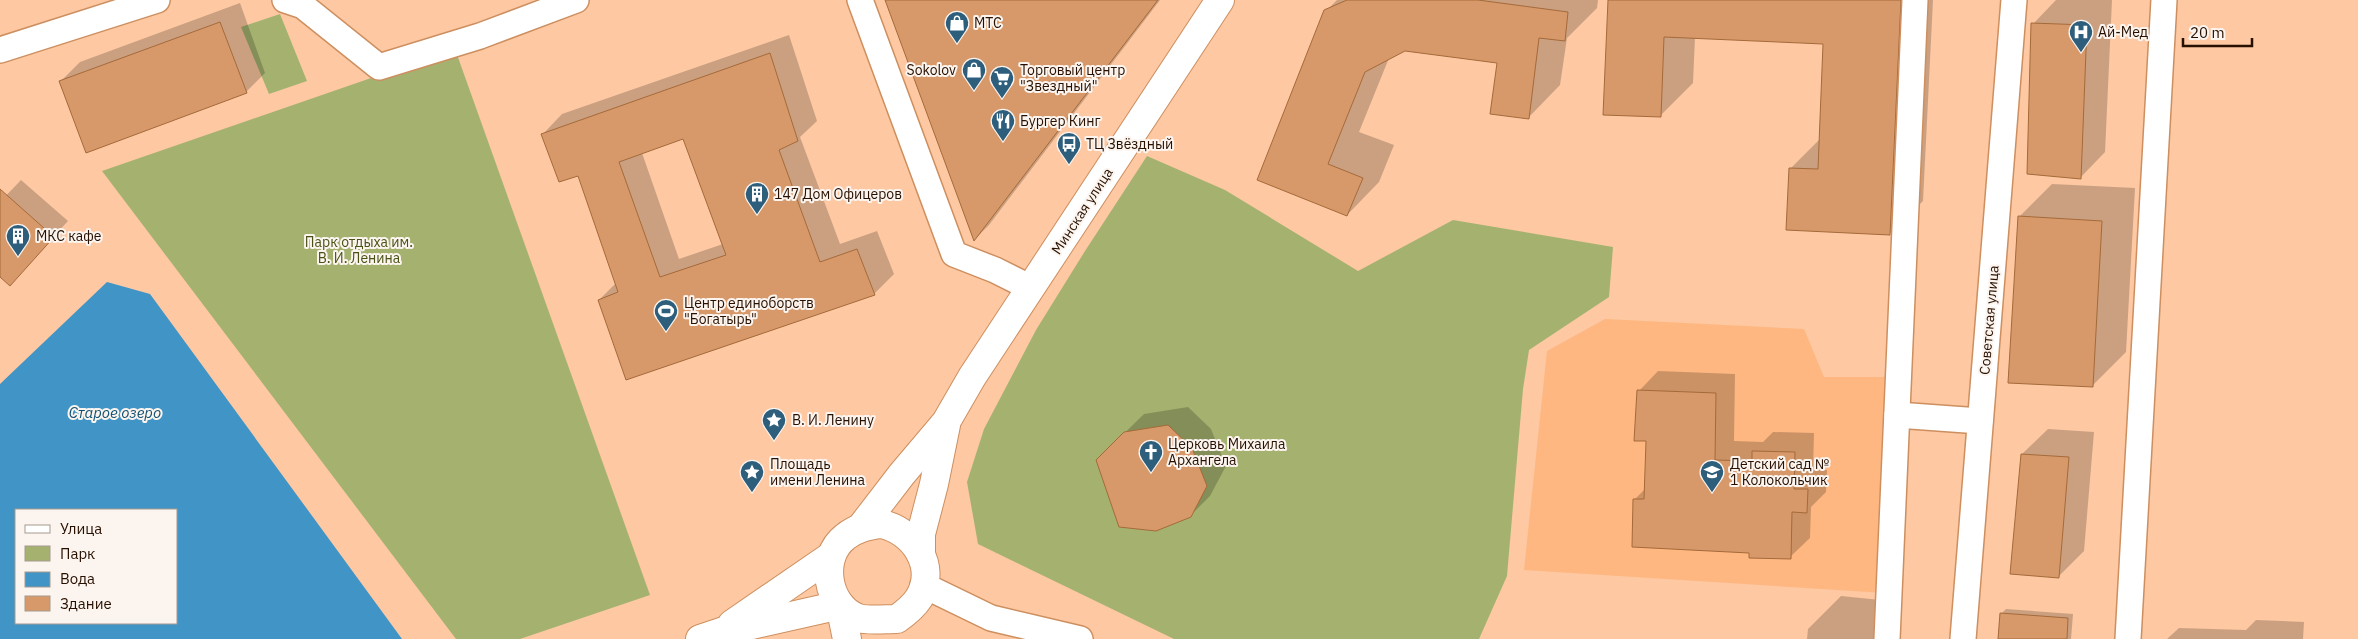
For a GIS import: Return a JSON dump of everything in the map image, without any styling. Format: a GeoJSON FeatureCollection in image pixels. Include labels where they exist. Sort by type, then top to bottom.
{"type":"FeatureCollection","features":[{"type":"Feature","properties":{"kind":"street"},"geometry":{"type":"LineString","coordinates":[[0,50],[157,0]]}},
{"type":"Feature","properties":{"kind":"street"},"geometry":{"type":"LineString","coordinates":[[285,0],[302,6],[379,67],[480,36],[576,0]]}},
{"type":"Feature","properties":{"kind":"street"},"geometry":{"type":"LineString","coordinates":[[860,0],[954,254],[995,270],[1031,288]]}},
{"type":"Feature","properties":{"kind":"street","name":"Минская улица"},"geometry":{"type":"LineString","coordinates":[[862,526],[902,474],[946,422],[972,376],[1220,0]]}},
{"type":"Feature","properties":{"kind":"street"},"geometry":{"type":"LineString","coordinates":[[1887,639],[1915,0]]}},
{"type":"Feature","properties":{"kind":"street","name":"Советская улица"},"geometry":{"type":"LineString","coordinates":[[1963,639],[2014,0]]}},
{"type":"Feature","properties":{"kind":"street"},"geometry":{"type":"LineString","coordinates":[[2128,639],[2164,0]]}},
{"type":"Feature","properties":{"kind":"street"},"geometry":{"type":"LineString","coordinates":[[1897,415],[1980,421]]}},
{"type":"Feature","properties":{"kind":"street","name":"Минская улица"},"geometry":{"type":"LineString","coordinates":[[920,550],[921,534],[934,484],[946,422]]}},
{"type":"Feature","properties":{"kind":"street"},"geometry":{"type":"LineString","coordinates":[[881,524],[889,526],[905,533],[920,550],[926,575],[920,597],[895,629],[858,618],[840,605],[711,635],[831,556],[843,538],[862,526],[881,524]]}},
{"type":"Feature","properties":{"kind":"street"},"geometry":{"type":"LineString","coordinates":[[831,556],[828,573],[831,588],[840,605],[846,639]]}},
{"type":"Feature","properties":{"kind":"street"},"geometry":{"type":"LineString","coordinates":[[923,585],[991,618],[1080,639]]}},
{"type":"Feature","properties":{"kind":"shaded area","name":"Детский сад № 1 Колокольчик"},"geometry":{"type":"Polygon","coordinates":[[[1605,319],[1804,329],[1824,377],[1900,377],[1885,593],[1524,570],[1547,351],[1605,319]]]}},
{"type":"Feature","properties":{"kind":"green space"},"geometry":{"type":"Polygon","coordinates":[[[280,14],[307,81],[269,94],[241,27],[280,14]]]}},
{"type":"Feature","properties":{"kind":"green space","name":"Парк отдыха им. В. И. Ленина"},"geometry":{"type":"Polygon","coordinates":[[[455,49],[650,595],[520,639],[456,639],[102,171],[455,49]]]}},
{"type":"Feature","properties":{"kind":"green space"},"geometry":{"type":"Polygon","coordinates":[[[1147,156],[1225,190],[1358,271],[1453,220],[1613,247],[1609,297],[1529,350],[1523,389],[1507,576],[1479,639],[1174,639],[978,544],[967,482],[984,429],[1036,330],[1147,156]]]}},
{"type":"Feature","properties":{"kind":"water","name":"Старое озеро"},"geometry":{"type":"Polygon","coordinates":[[[107,282],[150,294],[402,639],[0,639],[0,384],[107,282]]]}},
{"type":"Feature","properties":{"kind":"building","name":"Торговый центр \"Звездный\""},"geometry":{"type":"Polygon","coordinates":[[[885,0],[1158,0],[974,241],[885,0]]]}},
{"type":"Feature","properties":{"kind":"building"},"geometry":{"type":"Polygon","coordinates":[[[1347,0],[1478,0],[1568,12],[1565,41],[1539,38],[1529,119],[1490,114],[1497,63],[1405,51],[1365,72],[1328,164],[1363,178],[1347,216],[1257,180],[1324,10],[1347,0]]]}},
{"type":"Feature","properties":{"kind":"building"},"geometry":{"type":"Polygon","coordinates":[[[1608,0],[1901,0],[1890,235],[1786,230],[1789,168],[1818,169],[1823,44],[1664,37],[1661,117],[1603,115],[1608,0]]]}},
{"type":"Feature","properties":{"kind":"building"},"geometry":{"type":"Polygon","coordinates":[[[220,22],[247,93],[86,153],[59,81],[220,22]]]}},
{"type":"Feature","properties":{"kind":"building"},"geometry":{"type":"Polygon","coordinates":[[[2031,23],[2087,25],[2081,179],[2027,174],[2031,23]]]}},
{"type":"Feature","properties":{"kind":"building","name":"147 Дом Офицеров"},"geometry":{"type":"Polygon","coordinates":[[[770,53],[798,141],[779,150],[820,262],[857,249],[875,295],[626,380],[598,300],[618,292],[578,176],[559,182],[541,134],[770,53]],[[683,139],[619,162],[660,277],[726,255],[683,139]]]}},
{"type":"Feature","properties":{"kind":"building","name":"МКС кафе"},"geometry":{"type":"Polygon","coordinates":[[[0,189],[54,237],[10,286],[0,277],[0,189]]]}},
{"type":"Feature","properties":{"kind":"building"},"geometry":{"type":"Polygon","coordinates":[[[2018,216],[2102,221],[2093,387],[2008,383],[2018,216]]]}},
{"type":"Feature","properties":{"kind":"building"},"geometry":{"type":"Polygon","coordinates":[[[1637,390],[1716,393],[1715,460],[1752,461],[1752,451],[1795,452],[1794,489],[1808,489],[1807,513],[1792,512],[1791,559],[1749,558],[1749,553],[1632,547],[1633,499],[1644,499],[1646,441],[1634,441],[1637,390]]]}},
{"type":"Feature","properties":{"kind":"building","name":"Церковь Михаила Архангела"},"geometry":{"type":"Polygon","coordinates":[[[1168,425],[1192,448],[1207,486],[1191,517],[1156,531],[1119,527],[1096,460],[1124,432],[1168,425]]]}},
{"type":"Feature","properties":{"kind":"building"},"geometry":{"type":"Polygon","coordinates":[[[2021,454],[2069,457],[2059,578],[2010,574],[2021,454]]]}},
{"type":"Feature","properties":{"kind":"building"},"geometry":{"type":"Polygon","coordinates":[[[2000,613],[2068,618],[2067,639],[1998,639],[2000,613]]]}},
{"type":"Feature","properties":{"kind":"place","name":"МТС"},"geometry":{"type":"Point","coordinates":[957,44]}},
{"type":"Feature","properties":{"kind":"place","name":"Ай-Мед"},"geometry":{"type":"Point","coordinates":[2081,53]}},
{"type":"Feature","properties":{"kind":"place","name":"Sokolov"},"geometry":{"type":"Point","coordinates":[974,91]}},
{"type":"Feature","properties":{"kind":"place","name":"Торговый центр \"Звездный\""},"geometry":{"type":"Point","coordinates":[1002,99]}},
{"type":"Feature","properties":{"kind":"place","name":"Бургер Кинг"},"geometry":{"type":"Point","coordinates":[1003,142]}},
{"type":"Feature","properties":{"kind":"place","name":"ТЦ Звёздный"},"geometry":{"type":"Point","coordinates":[1069,165]}},
{"type":"Feature","properties":{"kind":"place","name":"147 Дом Офицеров"},"geometry":{"type":"Point","coordinates":[757,215]}},
{"type":"Feature","properties":{"kind":"place","name":"МКС кафе"},"geometry":{"type":"Point","coordinates":[18,257]}},
{"type":"Feature","properties":{"kind":"place","name":"Центр единоборств \"Богатырь\""},"geometry":{"type":"Point","coordinates":[666,332]}},
{"type":"Feature","properties":{"kind":"place","name":"В. И. Ленину"},"geometry":{"type":"Point","coordinates":[774,441]}},
{"type":"Feature","properties":{"kind":"place","name":"Церковь Михаила Архангела"},"geometry":{"type":"Point","coordinates":[1151,473]}},
{"type":"Feature","properties":{"kind":"place","name":"Площадь имени Ленина"},"geometry":{"type":"Point","coordinates":[752,493]}},
{"type":"Feature","properties":{"kind":"place","name":"Детский сад № 1 Колокольчик"},"geometry":{"type":"Point","coordinates":[1712,493]}}]}
